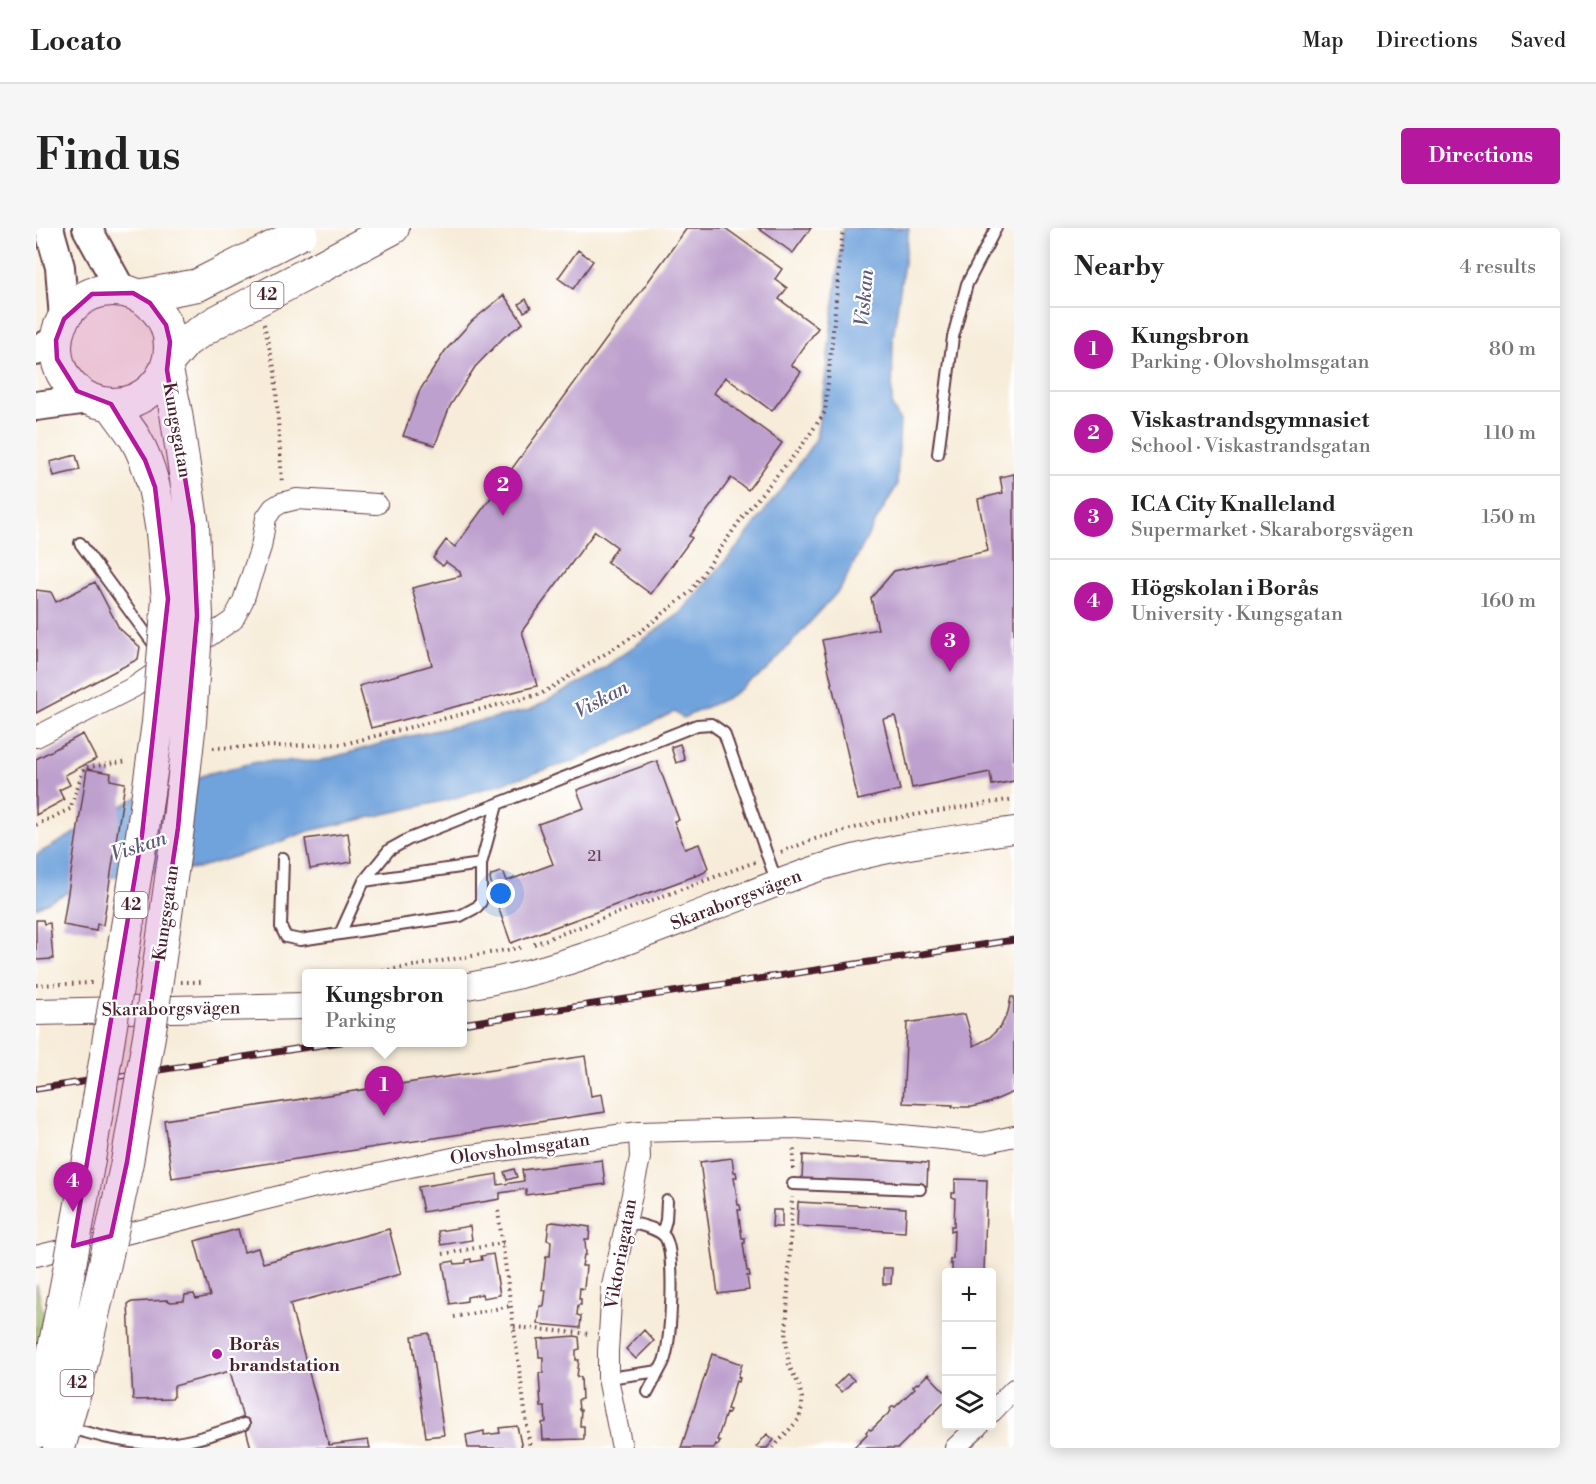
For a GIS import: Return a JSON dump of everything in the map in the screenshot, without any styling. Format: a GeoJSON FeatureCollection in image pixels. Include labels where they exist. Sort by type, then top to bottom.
{"type":"FeatureCollection","features":[{"type":"Feature","properties":{"kind":"main road"},"geometry":{"type":"LineString","coordinates":[[49,228],[60,267],[52,336]]}},
{"type":"Feature","properties":{"kind":"main road"},"geometry":{"type":"LineString","coordinates":[[87,228],[129,293]]}},
{"type":"Feature","properties":{"kind":"main road","name":"42"},"geometry":{"type":"LineString","coordinates":[[305,230],[198,285],[129,293],[102,291],[76,303],[52,336],[64,377],[77,391],[100,402],[120,404],[139,398],[155,387],[186,341],[216,322],[393,228]]}},
{"type":"Feature","properties":{"kind":"main road","name":"42"},"geometry":{"type":"LineString","coordinates":[[129,293],[157,310],[166,325],[170,342],[168,366]]}},
{"type":"Feature","properties":{"kind":"main road","name":"Kungsgatan"},"geometry":{"type":"LineString","coordinates":[[53,1436],[104,1268],[126,1162],[150,1030],[190,722],[197,616],[193,526],[168,366]]}},
{"type":"Feature","properties":{"kind":"main road"},"geometry":{"type":"LineString","coordinates":[[36,406],[100,402]]}},
{"type":"Feature","properties":{"kind":"main road","name":"Kungsgatan"},"geometry":{"type":"LineString","coordinates":[[53,1436],[46,1390],[90,1154],[141,846],[158,723],[168,599],[155,487],[146,460],[135,439],[100,402]]}},
{"type":"Feature","properties":{"kind":"street"},"geometry":{"type":"LineString","coordinates":[[36,736],[134,687],[233,620],[243,601],[261,547],[266,518],[281,502],[297,499],[376,504]]}},
{"type":"Feature","properties":{"kind":"street","name":"Skaraborgsvägen"},"geometry":{"type":"LineString","coordinates":[[467,986],[523,975],[590,955],[828,865],[886,850],[1014,830]]}},
{"type":"Feature","properties":{"kind":"street","name":"Skaraborgsvägen"},"geometry":{"type":"LineString","coordinates":[[36,1012],[302,1006]]}},
{"type":"Feature","properties":{"kind":"street","name":"Olovsholmsgatan"},"geometry":{"type":"LineString","coordinates":[[36,1256],[301,1191],[446,1160],[639,1132],[795,1128],[872,1132],[983,1143],[1014,1136]]}},
{"type":"Feature","properties":{"kind":"street","name":"Viktoriagatan"},"geometry":{"type":"LineString","coordinates":[[622,1448],[608,1378],[609,1335],[612,1286],[640,1158],[639,1132]]}},
{"type":"Feature","properties":{"kind":"street"},"geometry":{"type":"LineString","coordinates":[[996,1408],[1014,1389]]}},
{"type":"Feature","properties":{"kind":"street"},"geometry":{"type":"LineString","coordinates":[[955,1448],[973,1430]]}},
{"type":"Feature","properties":{"kind":"lane"},"geometry":{"type":"LineString","coordinates":[[938,454],[953,337],[967,284],[996,228]]}},
{"type":"Feature","properties":{"kind":"lane"},"geometry":{"type":"LineString","coordinates":[[80,543],[128,612],[169,664]]}},
{"type":"Feature","properties":{"kind":"lane"},"geometry":{"type":"LineString","coordinates":[[340,934],[364,881],[389,850],[409,839],[697,725],[711,724],[724,733],[777,884]]}},
{"type":"Feature","properties":{"kind":"lane"},"geometry":{"type":"LineString","coordinates":[[283,858],[281,927],[286,937],[300,940],[460,916],[482,902],[481,864],[497,805]]}},
{"type":"Feature","properties":{"kind":"lane"},"geometry":{"type":"LineString","coordinates":[[364,881],[481,864]]}},
{"type":"Feature","properties":{"kind":"lane"},"geometry":{"type":"LineString","coordinates":[[793,1184],[920,1189]]}},
{"type":"Feature","properties":{"kind":"lane"},"geometry":{"type":"LineString","coordinates":[[648,1392],[665,1359],[670,1316],[672,1266],[669,1247],[662,1234],[667,1201]]}},
{"type":"Feature","properties":{"kind":"lane"},"geometry":{"type":"LineString","coordinates":[[626,1221],[662,1234]]}},
{"type":"Feature","properties":{"kind":"lane"},"geometry":{"type":"LineString","coordinates":[[608,1378],[659,1371]]}},
{"type":"Feature","properties":{"kind":"lane"},"geometry":{"type":"LineString","coordinates":[[53,1436],[156,1445],[197,1438],[244,1424]]}},
{"type":"Feature","properties":{"kind":"path"},"geometry":{"type":"LineString","coordinates":[[205,749],[344,744],[541,694],[640,632],[690,592],[746,512],[801,447],[825,412],[843,228]]}},
{"type":"Feature","properties":{"kind":"path"},"geometry":{"type":"LineString","coordinates":[[263,322],[275,372],[282,482]]}},
{"type":"Feature","properties":{"kind":"path"},"geometry":{"type":"LineString","coordinates":[[36,825],[70,808],[84,768],[139,759]]}},
{"type":"Feature","properties":{"kind":"path"},"geometry":{"type":"LineString","coordinates":[[397,969],[530,946],[815,839],[883,820],[1014,799]]}},
{"type":"Feature","properties":{"kind":"path"},"geometry":{"type":"LineString","coordinates":[[773,1448],[799,1419],[802,1407],[799,1385],[789,1366],[786,1337],[795,1128]]}},
{"type":"Feature","properties":{"kind":"path"},"geometry":{"type":"LineString","coordinates":[[498,1211],[530,1448]]}},
{"type":"Feature","properties":{"kind":"path"},"geometry":{"type":"LineString","coordinates":[[443,1254],[502,1243]]}},
{"type":"Feature","properties":{"kind":"path"},"geometry":{"type":"LineString","coordinates":[[454,1317],[512,1306]]}},
{"type":"Feature","properties":{"kind":"path"},"geometry":{"type":"LineString","coordinates":[[514,1327],[609,1335]]}},
{"type":"Feature","properties":{"kind":"highlighted area"},"geometry":{"type":"Polygon","coordinates":[[[133,293],[150,303],[166,325],[170,342],[167,370],[193,526],[197,616],[178,828],[127,1162],[111,1236],[73,1246],[142,835],[168,599],[155,487],[145,460],[111,404],[77,391],[57,359],[56,340],[64,319],[92,294],[133,293]]]}},
{"type":"Feature","properties":{"kind":"green space"},"geometry":{"type":"Polygon","coordinates":[[[36,1286],[44,1318],[36,1356],[36,1286]]]}},
{"type":"Feature","properties":{"kind":"water","name":"Viskan"},"geometry":{"type":"Polygon","coordinates":[[[843,228],[909,228],[893,338],[892,406],[900,421],[897,486],[874,524],[841,588],[767,670],[731,696],[683,718],[674,712],[574,761],[448,800],[309,831],[198,868],[117,876],[79,887],[36,908],[36,855],[136,798],[210,773],[257,762],[319,761],[401,738],[530,710],[591,677],[679,614],[740,544],[816,439],[843,228]]]}},
{"type":"Feature","properties":{"kind":"building"},"geometry":{"type":"Polygon","coordinates":[[[687,228],[725,228],[782,269],[775,279],[787,288],[779,299],[818,328],[791,365],[801,372],[772,411],[725,377],[714,393],[782,443],[748,490],[731,478],[689,536],[692,538],[651,594],[607,562],[617,547],[595,531],[522,631],[537,686],[371,728],[359,686],[432,665],[412,588],[461,576],[460,572],[446,562],[443,566],[433,558],[446,540],[455,547],[687,228]]]}},
{"type":"Feature","properties":{"kind":"building"},"geometry":{"type":"Polygon","coordinates":[[[758,228],[811,228],[793,253],[758,228]]]}},
{"type":"Feature","properties":{"kind":"building"},"geometry":{"type":"Polygon","coordinates":[[[578,250],[593,261],[573,289],[558,278],[578,250]]]}},
{"type":"Feature","properties":{"kind":"building"},"geometry":{"type":"Polygon","coordinates":[[[504,295],[523,323],[504,337],[475,367],[450,406],[435,445],[403,436],[420,390],[445,351],[472,321],[504,295]]]}},
{"type":"Feature","properties":{"kind":"building"},"geometry":{"type":"Polygon","coordinates":[[[526,299],[531,308],[524,312],[519,304],[526,299]]]}},
{"type":"Feature","properties":{"kind":"building"},"geometry":{"type":"Polygon","coordinates":[[[76,455],[80,470],[54,476],[50,462],[76,455]]]}},
{"type":"Feature","properties":{"kind":"building"},"geometry":{"type":"Polygon","coordinates":[[[1014,474],[1014,781],[992,785],[990,772],[912,788],[900,729],[895,716],[883,719],[900,790],[858,800],[822,640],[878,629],[871,598],[894,571],[988,551],[978,499],[1003,493],[1000,477],[1014,474]]]}},
{"type":"Feature","properties":{"kind":"building"},"geometry":{"type":"Polygon","coordinates":[[[95,582],[119,628],[140,647],[138,659],[36,713],[36,590],[51,592],[56,602],[95,582]]]}},
{"type":"Feature","properties":{"kind":"building"},"geometry":{"type":"Polygon","coordinates":[[[83,734],[96,759],[65,775],[70,785],[59,790],[64,800],[36,815],[36,759],[83,734]]]}},
{"type":"Feature","properties":{"kind":"building"},"geometry":{"type":"Polygon","coordinates":[[[680,744],[685,760],[676,763],[671,747],[680,744]]]}},
{"type":"Feature","properties":{"kind":"building"},"geometry":{"type":"Polygon","coordinates":[[[657,761],[679,820],[674,821],[685,849],[699,844],[708,868],[705,872],[696,876],[694,874],[695,876],[511,943],[491,887],[491,875],[504,873],[507,881],[553,864],[538,824],[584,808],[577,790],[657,761]]]}},
{"type":"Feature","properties":{"kind":"building"},"geometry":{"type":"Polygon","coordinates":[[[87,769],[111,773],[110,780],[125,783],[103,925],[97,924],[96,931],[63,925],[87,769]]]}},
{"type":"Feature","properties":{"kind":"building"},"geometry":{"type":"Polygon","coordinates":[[[348,833],[352,862],[310,869],[305,839],[348,833]]]}},
{"type":"Feature","properties":{"kind":"building"},"geometry":{"type":"Polygon","coordinates":[[[36,920],[43,920],[44,924],[50,923],[53,959],[36,960],[36,920]]]}},
{"type":"Feature","properties":{"kind":"building"},"geometry":{"type":"Polygon","coordinates":[[[1011,997],[1014,997],[1014,1092],[972,1107],[903,1103],[907,1023],[965,1014],[974,1046],[989,1038],[1001,1026],[1008,1012],[1011,997]]]}},
{"type":"Feature","properties":{"kind":"building"},"geometry":{"type":"Polygon","coordinates":[[[585,1056],[591,1096],[602,1094],[605,1112],[172,1178],[164,1120],[585,1056]]]}},
{"type":"Feature","properties":{"kind":"building"},"geometry":{"type":"Polygon","coordinates":[[[803,1155],[928,1163],[927,1186],[802,1179],[803,1155]]]}},
{"type":"Feature","properties":{"kind":"building"},"geometry":{"type":"Polygon","coordinates":[[[732,1158],[737,1177],[734,1177],[738,1205],[741,1210],[738,1210],[742,1238],[745,1238],[745,1243],[743,1243],[747,1271],[750,1276],[747,1276],[749,1290],[718,1294],[700,1162],[732,1158]]]}},
{"type":"Feature","properties":{"kind":"building"},"geometry":{"type":"Polygon","coordinates":[[[602,1160],[605,1184],[526,1195],[526,1189],[500,1193],[500,1199],[423,1212],[418,1187],[497,1174],[498,1185],[524,1181],[522,1170],[602,1160]]]}},
{"type":"Feature","properties":{"kind":"building"},"geometry":{"type":"Polygon","coordinates":[[[514,1169],[517,1177],[507,1180],[504,1172],[514,1169]]]}},
{"type":"Feature","properties":{"kind":"building"},"geometry":{"type":"Polygon","coordinates":[[[955,1179],[987,1180],[984,1268],[952,1268],[950,1264],[950,1259],[953,1259],[954,1230],[951,1231],[951,1226],[954,1226],[955,1198],[952,1197],[952,1193],[955,1193],[955,1179]]]}},
{"type":"Feature","properties":{"kind":"building"},"geometry":{"type":"Polygon","coordinates":[[[798,1202],[906,1208],[905,1232],[797,1226],[798,1202]]]}},
{"type":"Feature","properties":{"kind":"building"},"geometry":{"type":"Polygon","coordinates":[[[773,1210],[782,1210],[782,1227],[772,1227],[773,1210]]]}},
{"type":"Feature","properties":{"kind":"building"},"geometry":{"type":"Polygon","coordinates":[[[549,1223],[590,1227],[589,1239],[585,1239],[586,1255],[584,1255],[582,1266],[586,1266],[584,1289],[580,1288],[581,1305],[578,1305],[577,1315],[581,1316],[580,1328],[538,1324],[540,1306],[544,1306],[546,1290],[542,1290],[546,1256],[550,1256],[551,1241],[547,1240],[549,1223]]]}},
{"type":"Feature","properties":{"kind":"building"},"geometry":{"type":"Polygon","coordinates":[[[470,1226],[472,1240],[441,1245],[438,1231],[470,1226]]]}},
{"type":"Feature","properties":{"kind":"building","name":"Borås brandstation"},"geometry":{"type":"Polygon","coordinates":[[[238,1229],[244,1252],[258,1248],[263,1263],[389,1229],[401,1274],[290,1304],[329,1445],[368,1440],[370,1448],[251,1448],[230,1371],[174,1386],[172,1399],[133,1400],[128,1304],[167,1300],[184,1301],[185,1295],[194,1294],[196,1299],[210,1296],[195,1241],[238,1229]]]}},
{"type":"Feature","properties":{"kind":"building"},"geometry":{"type":"Polygon","coordinates":[[[493,1254],[500,1295],[483,1298],[482,1294],[467,1297],[467,1301],[450,1304],[443,1263],[454,1261],[455,1264],[466,1263],[466,1260],[471,1259],[471,1262],[482,1260],[481,1256],[493,1254]]]}},
{"type":"Feature","properties":{"kind":"building"},"geometry":{"type":"Polygon","coordinates":[[[883,1268],[892,1268],[891,1284],[883,1284],[883,1268]]]}},
{"type":"Feature","properties":{"kind":"building"},"geometry":{"type":"Polygon","coordinates":[[[644,1330],[654,1341],[636,1359],[626,1349],[644,1330]]]}},
{"type":"Feature","properties":{"kind":"building"},"geometry":{"type":"Polygon","coordinates":[[[429,1333],[444,1435],[426,1437],[412,1336],[429,1333]]]}},
{"type":"Feature","properties":{"kind":"building"},"geometry":{"type":"Polygon","coordinates":[[[579,1337],[580,1349],[576,1350],[576,1360],[579,1360],[577,1377],[581,1377],[582,1399],[578,1400],[579,1410],[581,1410],[580,1426],[584,1426],[584,1439],[543,1440],[542,1423],[546,1422],[545,1407],[541,1407],[539,1373],[543,1373],[543,1357],[539,1357],[538,1339],[579,1337]]]}},
{"type":"Feature","properties":{"kind":"building"},"geometry":{"type":"Polygon","coordinates":[[[712,1354],[742,1364],[738,1377],[739,1382],[736,1381],[727,1409],[730,1410],[728,1414],[726,1413],[717,1440],[720,1441],[714,1448],[681,1448],[712,1354]]]}},
{"type":"Feature","properties":{"kind":"building"},"geometry":{"type":"Polygon","coordinates":[[[847,1374],[854,1380],[842,1392],[835,1386],[847,1374]]]}},
{"type":"Feature","properties":{"kind":"building"},"geometry":{"type":"Polygon","coordinates":[[[928,1374],[942,1389],[942,1405],[898,1448],[853,1448],[869,1429],[871,1430],[891,1411],[893,1406],[895,1407],[915,1388],[913,1386],[928,1374]]]}},
{"type":"Feature","properties":{"kind":"building"},"geometry":{"type":"Polygon","coordinates":[[[517,1426],[522,1448],[468,1448],[466,1435],[484,1431],[484,1435],[500,1433],[499,1428],[517,1426]]]}},
{"type":"Feature","properties":{"kind":"building"},"geometry":{"type":"Polygon","coordinates":[[[767,1434],[774,1440],[767,1448],[756,1447],[767,1434]]]}},
{"type":"Feature","properties":{"kind":"railway"},"geometry":{"type":"LineString","coordinates":[[467,1023],[1014,940]]}},
{"type":"Feature","properties":{"kind":"railway"},"geometry":{"type":"LineString","coordinates":[[36,1089],[309,1047]]}},
{"type":"Feature","properties":{"kind":"place","name":"Viskastrandsgymnasiet"},"geometry":{"type":"Point","coordinates":[503,516]}},
{"type":"Feature","properties":{"kind":"place","name":"ICA City Knalleland"},"geometry":{"type":"Point","coordinates":[950,672]}},
{"type":"Feature","properties":{"kind":"place","name":"Kungsbron"},"geometry":{"type":"Point","coordinates":[384,1116]}},
{"type":"Feature","properties":{"kind":"place","name":"Högskolan i Borås"},"geometry":{"type":"Point","coordinates":[73,1212]}},
{"type":"Feature","properties":{"kind":"place","name":"Borås brandstation"},"geometry":{"type":"Point","coordinates":[217,1354]}}]}
